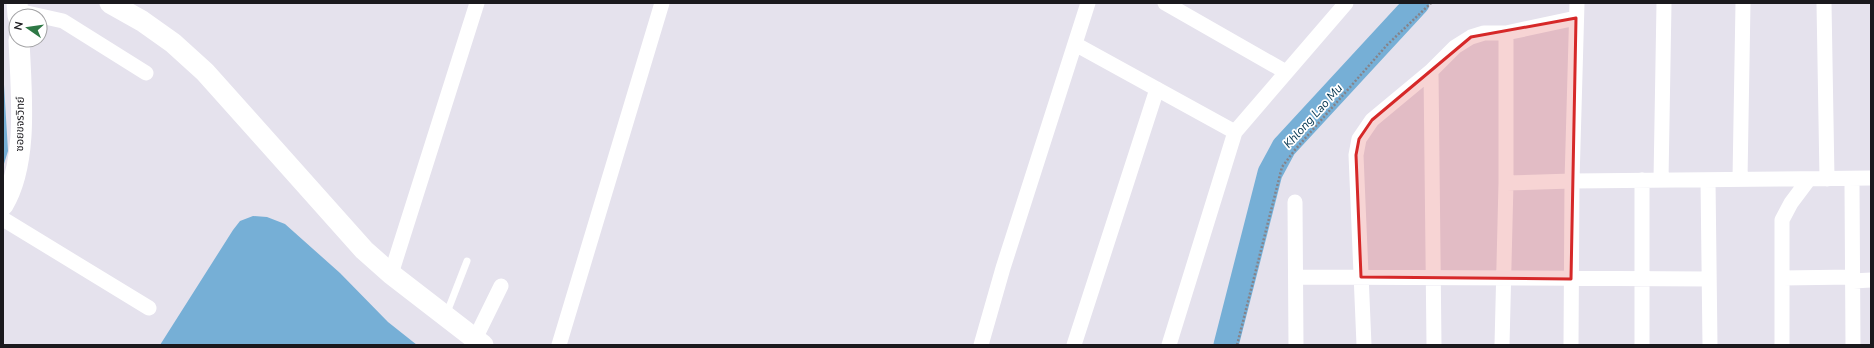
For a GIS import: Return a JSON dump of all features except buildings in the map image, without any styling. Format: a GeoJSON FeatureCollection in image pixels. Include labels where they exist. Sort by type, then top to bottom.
{"type":"FeatureCollection","features":[{"type":"Feature","properties":{"kind":"street"},"geometry":{"type":"LineString","coordinates":[[110,3],[144,12],[173,43],[205,72],[364,250],[391,274],[479,342],[501,286]]}},
{"type":"Feature","properties":{"kind":"street"},"geometry":{"type":"LineString","coordinates":[[391,274],[477,3]]}},
{"type":"Feature","properties":{"kind":"street"},"geometry":{"type":"LineString","coordinates":[[559,345],[662,3]]}},
{"type":"Feature","properties":{"kind":"street"},"geometry":{"type":"LineString","coordinates":[[980,345],[1003,268],[1088,3]]}},
{"type":"Feature","properties":{"kind":"street"},"geometry":{"type":"LineString","coordinates":[[1165,3],[1286,72]]}},
{"type":"Feature","properties":{"kind":"street"},"geometry":{"type":"LineString","coordinates":[[1571,345],[1572,181],[1577,3]]}},
{"type":"Feature","properties":{"kind":"street"},"geometry":{"type":"LineString","coordinates":[[1661,180],[1664,3]]}},
{"type":"Feature","properties":{"kind":"street"},"geometry":{"type":"LineString","coordinates":[[1740,180],[1743,3]]}},
{"type":"Feature","properties":{"kind":"street"},"geometry":{"type":"LineString","coordinates":[[1824,3],[1827,179]]}},
{"type":"Feature","properties":{"kind":"street"},"geometry":{"type":"LineString","coordinates":[[1169,345],[1235,132],[1340,5]]}},
{"type":"Feature","properties":{"kind":"street"},"geometry":{"type":"LineString","coordinates":[[48,17],[63,21],[146,73]]}},
{"type":"Feature","properties":{"kind":"street"},"geometry":{"type":"LineString","coordinates":[[1364,345],[1356,155],[1359,139],[1372,120],[1431,71],[1455,47],[1471,37],[1484,33],[1506,33],[1576,18]]}},
{"type":"Feature","properties":{"kind":"street"},"geometry":{"type":"LineString","coordinates":[[1502,345],[1506,183],[1506,33]]}},
{"type":"Feature","properties":{"kind":"street"},"geometry":{"type":"LineString","coordinates":[[1075,44],[1235,132]]}},
{"type":"Feature","properties":{"kind":"street","name":"ซอยขจรวิทย์"},"geometry":{"type":"LineString","coordinates":[[3,205],[10,194],[19,160],[21,132],[19,48]]}},
{"type":"Feature","properties":{"kind":"street"},"geometry":{"type":"LineString","coordinates":[[1431,71],[1434,345]]}},
{"type":"Feature","properties":{"kind":"street"},"geometry":{"type":"LineString","coordinates":[[1074,345],[1157,89]]}},
{"type":"Feature","properties":{"kind":"street"},"geometry":{"type":"LineString","coordinates":[[1506,183],[1871,178]]}},
{"type":"Feature","properties":{"kind":"street"},"geometry":{"type":"LineString","coordinates":[[1782,345],[1782,220],[1791,203],[1809,179]]}},
{"type":"Feature","properties":{"kind":"street"},"geometry":{"type":"LineString","coordinates":[[1642,180],[1642,345]]}},
{"type":"Feature","properties":{"kind":"street"},"geometry":{"type":"LineString","coordinates":[[1708,180],[1710,345]]}},
{"type":"Feature","properties":{"kind":"street"},"geometry":{"type":"LineString","coordinates":[[1852,186],[1853,345]]}},
{"type":"Feature","properties":{"kind":"street"},"geometry":{"type":"LineString","coordinates":[[1296,202],[1296,345]]}},
{"type":"Feature","properties":{"kind":"street"},"geometry":{"type":"LineString","coordinates":[[3,219],[149,308]]}},
{"type":"Feature","properties":{"kind":"street"},"geometry":{"type":"LineString","coordinates":[[1296,277],[1709,279]]}},
{"type":"Feature","properties":{"kind":"street"},"geometry":{"type":"LineString","coordinates":[[1782,278],[1871,280]]}},
{"type":"Feature","properties":{"kind":"lane"},"geometry":{"type":"LineString","coordinates":[[446,316],[467,261]]}},
{"type":"Feature","properties":{"kind":"path"},"geometry":{"type":"LineString","coordinates":[[1236,345],[1282,167],[1294,151],[1387,45],[1430,3]]}},
{"type":"Feature","properties":{"kind":"highlighted area"},"geometry":{"type":"Polygon","coordinates":[[[1576,18],[1571,279],[1361,277],[1356,155],[1359,139],[1372,120],[1471,37],[1576,18]]]}},
{"type":"Feature","properties":{"kind":"water"},"geometry":{"type":"Polygon","coordinates":[[[3,68],[8,151],[3,167],[3,68]]]}},
{"type":"Feature","properties":{"kind":"water"},"geometry":{"type":"Polygon","coordinates":[[[253,216],[267,217],[285,224],[340,273],[388,322],[417,345],[160,345],[233,230],[240,221],[253,216]]]}},
{"type":"Feature","properties":{"kind":"waterway","name":"Khlong Lao Mu"},"geometry":{"type":"LineString","coordinates":[[1226,345],[1270,173],[1284,147],[1417,3]]}}]}
